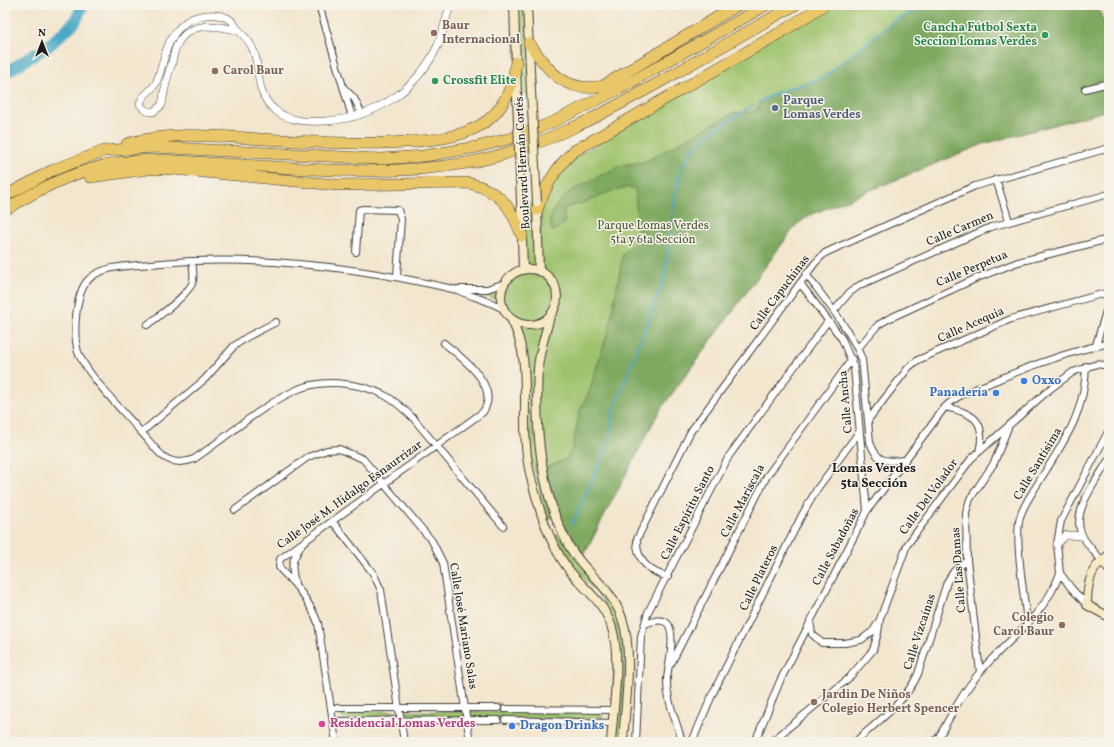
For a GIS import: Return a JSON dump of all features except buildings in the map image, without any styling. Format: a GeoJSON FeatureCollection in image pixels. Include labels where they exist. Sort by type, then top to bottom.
{"type":"FeatureCollection","features":[{"type":"Feature","properties":{"kind":"highway"},"geometry":{"type":"LineString","coordinates":[[529,43],[543,63],[563,81],[580,88],[603,86],[738,5]]}},
{"type":"Feature","properties":{"kind":"highway"},"geometry":{"type":"LineString","coordinates":[[104,152],[153,147],[381,159],[424,156],[477,147],[512,138],[551,124],[619,89],[766,5]]}},
{"type":"Feature","properties":{"kind":"highway"},"geometry":{"type":"LineString","coordinates":[[5,210],[37,190],[62,178],[86,170],[135,160],[377,172],[424,169],[467,163],[511,153],[547,140],[618,105],[795,5]]}},
{"type":"Feature","properties":{"kind":"highway"},"geometry":{"type":"LineString","coordinates":[[537,206],[554,173],[574,151],[778,34],[824,5]]}},
{"type":"Feature","properties":{"kind":"highway"},"geometry":{"type":"LineString","coordinates":[[5,196],[53,170],[146,138],[218,136],[383,143],[448,137],[468,132],[492,117],[510,90],[516,62]]}},
{"type":"Feature","properties":{"kind":"highway"},"geometry":{"type":"LineString","coordinates":[[37,190],[62,182],[110,173],[148,169],[173,169],[337,185],[469,183],[485,187],[503,201],[516,219],[522,236]]}},
{"type":"Feature","properties":{"kind":"main road","name":"Boulevard Hernán Cortés"},"geometry":{"type":"LineString","coordinates":[[514,5],[523,270]]}},
{"type":"Feature","properties":{"kind":"main road","name":"Boulevard Hernán Cortés"},"geometry":{"type":"LineString","coordinates":[[527,5],[539,271]]}},
{"type":"Feature","properties":{"kind":"main road"},"geometry":{"type":"LineString","coordinates":[[611,742],[615,660],[614,638],[611,624],[600,602],[578,581],[562,560],[545,524],[530,474],[526,446],[524,356],[519,333],[503,309],[501,296],[505,283],[510,277],[523,270],[539,271],[550,279],[556,291],[556,304],[550,316],[538,368],[539,419],[543,469],[557,520],[562,531],[573,551],[611,594],[623,619],[627,652],[623,742]]}},
{"type":"Feature","properties":{"kind":"main road"},"geometry":{"type":"LineString","coordinates":[[511,319],[528,325],[540,323],[550,316]]}},
{"type":"Feature","properties":{"kind":"main road"},"geometry":{"type":"LineString","coordinates":[[545,524],[557,520]]}},
{"type":"Feature","properties":{"kind":"main road"},"geometry":{"type":"LineString","coordinates":[[550,536],[562,531]]}},
{"type":"Feature","properties":{"kind":"main road"},"geometry":{"type":"LineString","coordinates":[[1109,555],[1101,560],[1089,580],[1087,605],[1109,617]]}},
{"type":"Feature","properties":{"kind":"main road"},"geometry":{"type":"LineString","coordinates":[[1101,560],[1109,570]]}},
{"type":"Feature","properties":{"kind":"street"},"geometry":{"type":"LineString","coordinates":[[319,5],[352,117]]}},
{"type":"Feature","properties":{"kind":"street"},"geometry":{"type":"LineString","coordinates":[[240,31],[212,25],[200,26],[184,36],[177,44],[164,87],[162,105],[153,112],[147,112],[143,109],[140,104],[141,98],[155,85],[168,41],[177,29],[188,20],[198,16],[212,14],[228,17],[235,23],[251,44],[254,52],[258,82],[264,98],[275,110],[297,121],[327,121],[362,114],[392,100],[402,93],[420,74],[437,46],[450,5]]}},
{"type":"Feature","properties":{"kind":"street"},"geometry":{"type":"LineString","coordinates":[[1085,89],[1109,84]]}},
{"type":"Feature","properties":{"kind":"street"},"geometry":{"type":"LineString","coordinates":[[345,89],[354,98],[362,114]]}},
{"type":"Feature","properties":{"kind":"street","name":"Calle Capuchinas"},"geometry":{"type":"LineString","coordinates":[[668,577],[656,574],[646,566],[637,548],[637,540],[691,431],[806,274],[826,253],[975,186],[1109,148]]}},
{"type":"Feature","properties":{"kind":"street"},"geometry":{"type":"LineString","coordinates":[[996,179],[1009,221]]}},
{"type":"Feature","properties":{"kind":"street","name":"Calle Carmen"},"geometry":{"type":"LineString","coordinates":[[834,311],[849,293],[860,285],[991,227],[1109,194]]}},
{"type":"Feature","properties":{"kind":"street"},"geometry":{"type":"LineString","coordinates":[[356,252],[359,210],[398,210],[401,219],[397,276]]}},
{"type":"Feature","properties":{"kind":"street","name":"Calle Perpetua"},"geometry":{"type":"LineString","coordinates":[[858,348],[878,325],[888,319],[977,278],[1018,262],[1109,239]]}},
{"type":"Feature","properties":{"kind":"street"},"geometry":{"type":"LineString","coordinates":[[147,325],[178,300],[191,286],[193,280],[192,262]]}},
{"type":"Feature","properties":{"kind":"street"},"geometry":{"type":"LineString","coordinates":[[503,309],[493,302],[457,290],[397,276],[331,266],[273,262],[192,262],[143,264],[106,270],[89,279],[79,296],[76,338],[83,362],[123,413],[142,432],[155,449],[165,457],[175,462],[186,462],[214,446],[266,407],[295,390],[316,384],[344,384],[361,387],[385,395],[400,405],[414,418],[503,526]]}},
{"type":"Feature","properties":{"kind":"street","name":"Calle Ancha"},"geometry":{"type":"LineString","coordinates":[[806,274],[834,311],[858,348],[862,359],[870,442],[873,451],[879,458],[888,462],[905,460]]}},
{"type":"Feature","properties":{"kind":"street"},"geometry":{"type":"LineString","coordinates":[[457,290],[480,290],[494,288],[505,283]]}},
{"type":"Feature","properties":{"kind":"street","name":"Calle Ancha"},"geometry":{"type":"LineString","coordinates":[[800,283],[842,339],[852,359],[864,468],[867,511]]}},
{"type":"Feature","properties":{"kind":"street"},"geometry":{"type":"LineString","coordinates":[[479,298],[480,290]]}},
{"type":"Feature","properties":{"kind":"street","name":"Calle Acequia"},"geometry":{"type":"LineString","coordinates":[[868,420],[909,367],[918,360],[1011,319],[1109,292]]}},
{"type":"Feature","properties":{"kind":"street"},"geometry":{"type":"LineString","coordinates":[[1096,345],[1109,301]]}},
{"type":"Feature","properties":{"kind":"street","name":"Calle Espíritu Santo"},"geometry":{"type":"LineString","coordinates":[[636,742],[642,636],[648,612],[668,577],[729,456],[828,321]]}},
{"type":"Feature","properties":{"kind":"street"},"geometry":{"type":"LineString","coordinates":[[142,432],[204,380],[234,346],[276,322]]}},
{"type":"Feature","properties":{"kind":"street","name":"Calle José M. Hidalgo Esnaurrizar"},"geometry":{"type":"LineString","coordinates":[[336,742],[318,623],[313,609],[295,584],[282,572],[280,567],[280,559],[303,544],[483,412],[488,402],[488,394],[481,378],[444,342]]}},
{"type":"Feature","properties":{"kind":"street","name":"Calle Sabadoñas"},"geometry":{"type":"LineString","coordinates":[[755,742],[780,681],[867,511],[945,407],[951,401],[968,392],[1034,364],[1096,345],[1109,343]]}},
{"type":"Feature","properties":{"kind":"street","name":"Calle Mariscala"},"geometry":{"type":"LineString","coordinates":[[671,664],[767,476],[852,359]]}},
{"type":"Feature","properties":{"kind":"street","name":"Calle Del Volador"},"geometry":{"type":"LineString","coordinates":[[771,742],[849,678],[865,662],[873,650],[880,619],[908,545],[957,477],[979,452],[1008,428],[1050,389],[1073,372],[1086,366],[1097,364],[1109,366]]}},
{"type":"Feature","properties":{"kind":"street","name":"Calle Santísima"},"geometry":{"type":"LineString","coordinates":[[1027,623],[1020,559],[1020,518],[1026,503],[1071,430],[1081,408],[1086,384],[1086,366]]}},
{"type":"Feature","properties":{"kind":"street"},"geometry":{"type":"LineString","coordinates":[[945,407],[969,413],[976,419],[981,427],[982,437],[979,452]]}},
{"type":"Feature","properties":{"kind":"street"},"geometry":{"type":"LineString","coordinates":[[933,742],[939,737],[963,695],[980,672],[1045,605],[1053,591],[1060,573],[1057,544],[1061,522],[1108,432],[1109,424]]}},
{"type":"Feature","properties":{"kind":"street","name":"Calle Las Damas"},"geometry":{"type":"LineString","coordinates":[[980,672],[967,560],[966,513],[970,499],[994,463],[1003,444],[1008,428]]}},
{"type":"Feature","properties":{"kind":"street","name":"Calle Plateros"},"geometry":{"type":"LineString","coordinates":[[692,742],[713,693],[802,515],[817,489],[859,432]]}},
{"type":"Feature","properties":{"kind":"street","name":"Calle José Mariano Salas"},"geometry":{"type":"LineString","coordinates":[[235,510],[308,458],[327,450],[339,449],[363,459],[432,541],[443,563],[470,742]]}},
{"type":"Feature","properties":{"kind":"street"},"geometry":{"type":"LineString","coordinates":[[1101,560],[1082,536],[1079,526],[1081,510],[1109,459]]}},
{"type":"Feature","properties":{"kind":"street"},"geometry":{"type":"LineString","coordinates":[[333,522],[373,573],[380,586],[404,742]]}},
{"type":"Feature","properties":{"kind":"street"},"geometry":{"type":"LineString","coordinates":[[1057,544],[1066,536],[1082,536]]}},
{"type":"Feature","properties":{"kind":"street"},"geometry":{"type":"LineString","coordinates":[[295,584],[292,571],[294,558],[303,544]]}},
{"type":"Feature","properties":{"kind":"street","name":"Calle Vizcaínas"},"geometry":{"type":"LineString","coordinates":[[854,742],[900,702],[912,688],[918,674],[947,582],[954,571],[967,560]]}},
{"type":"Feature","properties":{"kind":"street"},"geometry":{"type":"LineString","coordinates":[[1060,573],[1071,588],[1087,605]]}},
{"type":"Feature","properties":{"kind":"street"},"geometry":{"type":"LineString","coordinates":[[810,621],[812,634],[822,643],[832,644],[861,640],[873,631],[880,619]]}},
{"type":"Feature","properties":{"kind":"street"},"geometry":{"type":"LineString","coordinates":[[645,624],[658,620],[668,624],[670,630],[671,664],[667,678],[668,694],[682,742]]}},
{"type":"Feature","properties":{"kind":"street"},"geometry":{"type":"LineString","coordinates":[[331,708],[502,707],[513,709],[613,710]]}},
{"type":"Feature","properties":{"kind":"street"},"geometry":{"type":"LineString","coordinates":[[525,709],[525,720]]}},
{"type":"Feature","properties":{"kind":"street"},"geometry":{"type":"LineString","coordinates":[[333,721],[525,720],[612,723]]}},
{"type":"Feature","properties":{"kind":"green space"},"geometry":{"type":"Polygon","coordinates":[[[514,5],[527,5],[531,91],[517,97],[514,5]]]}},
{"type":"Feature","properties":{"kind":"green space","name":"Parque Lomas Verdes 5ta y 6ta Sección"},"geometry":{"type":"Polygon","coordinates":[[[824,5],[1097,5],[1109,35],[1109,110],[983,144],[810,215],[796,225],[660,410],[629,466],[587,550],[554,517],[548,519],[533,468],[530,445],[528,383],[513,321],[522,325],[534,326],[546,321],[538,383],[551,319],[558,299],[555,284],[550,278],[540,272],[538,210],[560,166],[824,5]]]}},
{"type":"Feature","properties":{"kind":"green space","name":"Parque Lomas Verdes 5ta y 6ta Sección"},"geometry":{"type":"Polygon","coordinates":[[[929,5],[1097,5],[1109,35],[1109,110],[983,144],[810,215],[796,225],[660,410],[580,561],[570,547],[543,469],[565,460],[572,450],[580,410],[589,392],[610,325],[623,253],[635,243],[638,237],[635,189],[617,189],[594,199],[564,208],[564,224],[553,231],[551,229],[550,220],[555,206],[569,192],[621,165],[644,162],[733,113],[752,112],[758,108],[759,102],[776,93],[823,77],[895,20],[929,5]]]}},
{"type":"Feature","properties":{"kind":"green space"},"geometry":{"type":"Polygon","coordinates":[[[533,203],[539,271],[524,270],[523,204],[533,203]]]}},
{"type":"Feature","properties":{"kind":"green space"},"geometry":{"type":"Polygon","coordinates":[[[524,273],[539,275],[544,278],[553,288],[555,298],[552,309],[545,317],[535,322],[524,323],[514,317],[505,303],[484,295],[505,291],[514,278],[524,273]]]}},
{"type":"Feature","properties":{"kind":"green space"},"geometry":{"type":"Polygon","coordinates":[[[561,533],[615,605],[626,652],[622,742],[613,742],[615,624],[601,598],[575,568],[555,535],[561,533]]]}},
{"type":"Feature","properties":{"kind":"green space"},"geometry":{"type":"Polygon","coordinates":[[[342,711],[602,712],[602,719],[342,718],[342,711]]]}},
{"type":"Feature","properties":{"kind":"waterway"},"geometry":{"type":"LineString","coordinates":[[5,73],[47,47],[75,22],[83,5]]}},
{"type":"Feature","properties":{"kind":"waterway"},"geometry":{"type":"LineString","coordinates":[[759,102],[776,93],[824,77],[895,20],[929,5]]}},
{"type":"Feature","properties":{"kind":"waterway"},"geometry":{"type":"LineString","coordinates":[[572,524],[609,443],[613,412],[664,280],[676,191],[681,170],[693,148],[717,128],[753,106]]}},
{"type":"Feature","properties":{"kind":"tunnel"},"geometry":{"type":"LineString","coordinates":[[498,706],[505,706]]}},
{"type":"Feature","properties":{"kind":"place","name":"Baur Internacional"},"geometry":{"type":"Point","coordinates":[434,33]}},
{"type":"Feature","properties":{"kind":"place","name":"Cancha Fútbol Sexta Seccion Lomas Verdes"},"geometry":{"type":"Point","coordinates":[1045,35]}},
{"type":"Feature","properties":{"kind":"place","name":"Carol Baur"},"geometry":{"type":"Point","coordinates":[215,71]}},
{"type":"Feature","properties":{"kind":"place","name":"Crossfit Elite"},"geometry":{"type":"Point","coordinates":[435,81]}},
{"type":"Feature","properties":{"kind":"place","name":"Parque Lomas Verdes"},"geometry":{"type":"Point","coordinates":[775,108]}},
{"type":"Feature","properties":{"kind":"place","name":"Oxxo"},"geometry":{"type":"Point","coordinates":[1024,381]}},
{"type":"Feature","properties":{"kind":"place","name":"Panadería"},"geometry":{"type":"Point","coordinates":[996,393]}},
{"type":"Feature","properties":{"kind":"place","name":"Colegio Carol Baur"},"geometry":{"type":"Point","coordinates":[1062,625]}},
{"type":"Feature","properties":{"kind":"place","name":"Jardin De Niños Colegio Herbert Spencer"},"geometry":{"type":"Point","coordinates":[814,702]}},
{"type":"Feature","properties":{"kind":"place","name":"Residencial Lomas Verdes"},"geometry":{"type":"Point","coordinates":[322,724]}},
{"type":"Feature","properties":{"kind":"place","name":"Dragon Drinks"},"geometry":{"type":"Point","coordinates":[512,726]}},
{"type":"Feature","properties":{"kind":"district","name":"Lomas Verdes 5ta Sección"},"geometry":{"type":"Point","coordinates":[874,476]}}]}
